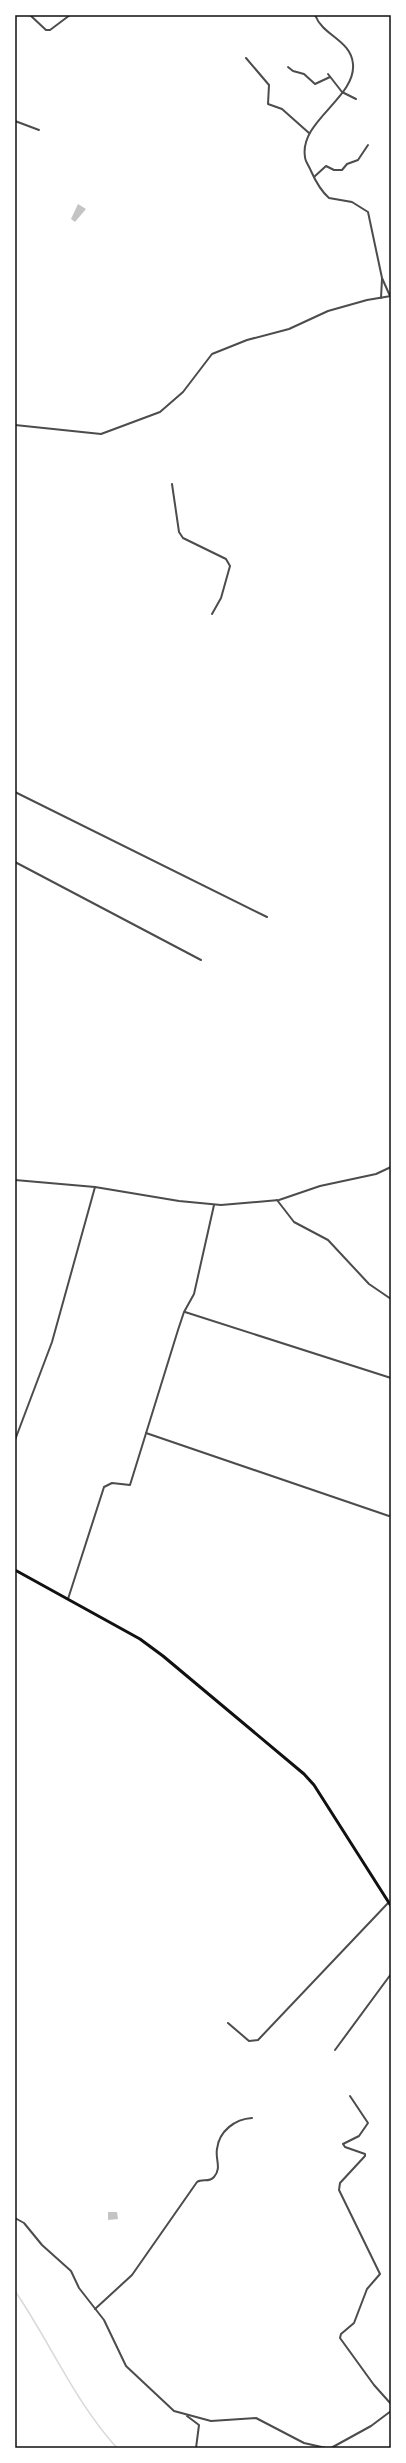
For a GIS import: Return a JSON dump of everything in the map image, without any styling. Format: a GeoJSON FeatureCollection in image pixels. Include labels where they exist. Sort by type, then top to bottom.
{"type":"FeatureCollection","features":[{"type":"Feature","properties":{"kind":"main road"},"geometry":{"type":"LineString","coordinates":[[15,1570],[140,1639],[163,1656],[304,1774],[314,1785],[391,1906]]}},
{"type":"Feature","properties":{"kind":"street"},"geometry":{"type":"LineString","coordinates":[[30,15],[46,30],[50,30],[70,15]]}},
{"type":"Feature","properties":{"kind":"street"},"geometry":{"type":"LineString","coordinates":[[15,425],[102,434],[160,412],[183,392],[212,354],[247,340],[289,329],[328,311],[390,296],[382,278],[368,212],[352,202],[329,198],[314,177],[304,157],[309,133],[342,92],[353,73],[351,57],[342,42],[326,30],[315,15]]}},
{"type":"Feature","properties":{"kind":"street"},"geometry":{"type":"LineString","coordinates":[[246,58],[269,85],[268,104],[282,109],[309,133]]}},
{"type":"Feature","properties":{"kind":"street"},"geometry":{"type":"LineString","coordinates":[[288,67],[292,71],[304,74],[315,84],[330,77]]}},
{"type":"Feature","properties":{"kind":"street"},"geometry":{"type":"LineString","coordinates":[[328,74],[342,92],[356,99]]}},
{"type":"Feature","properties":{"kind":"street"},"geometry":{"type":"LineString","coordinates":[[15,121],[39,130]]}},
{"type":"Feature","properties":{"kind":"street"},"geometry":{"type":"LineString","coordinates":[[314,177],[326,166],[334,170],[342,170],[347,164],[358,160],[368,145]]}},
{"type":"Feature","properties":{"kind":"street"},"geometry":{"type":"LineString","coordinates":[[381,298],[382,278]]}},
{"type":"Feature","properties":{"kind":"street"},"geometry":{"type":"LineString","coordinates":[[172,484],[179,532],[183,538],[226,559],[230,566],[221,598],[212,614]]}},
{"type":"Feature","properties":{"kind":"street"},"geometry":{"type":"LineString","coordinates":[[15,792],[267,917]]}},
{"type":"Feature","properties":{"kind":"street"},"geometry":{"type":"LineString","coordinates":[[15,862],[201,960]]}},
{"type":"Feature","properties":{"kind":"street"},"geometry":{"type":"LineString","coordinates":[[15,1180],[95,1187],[214,1205],[277,1200],[320,1186],[376,1174],[391,1167]]}},
{"type":"Feature","properties":{"kind":"street"},"geometry":{"type":"LineString","coordinates":[[15,1440],[52,1342],[95,1187]]}},
{"type":"Feature","properties":{"kind":"street"},"geometry":{"type":"LineString","coordinates":[[277,1200],[294,1222],[328,1240],[369,1284],[391,1299]]}},
{"type":"Feature","properties":{"kind":"street"},"geometry":{"type":"LineString","coordinates":[[68,1599],[104,1487],[112,1483],[130,1485],[184,1312],[194,1294],[214,1205]]}},
{"type":"Feature","properties":{"kind":"street"},"geometry":{"type":"LineString","coordinates":[[184,1312],[391,1378]]}},
{"type":"Feature","properties":{"kind":"street"},"geometry":{"type":"LineString","coordinates":[[146,1433],[389,1516]]}},
{"type":"Feature","properties":{"kind":"street"},"geometry":{"type":"LineString","coordinates":[[228,2023],[249,2041],[258,2040],[389,1902]]}},
{"type":"Feature","properties":{"kind":"street"},"geometry":{"type":"LineString","coordinates":[[336,2050],[391,1974]]}},
{"type":"Feature","properties":{"kind":"street"},"geometry":{"type":"LineString","coordinates":[[350,2096],[368,2123],[359,2136],[343,2144],[345,2147],[365,2154],[366,2156],[340,2184],[338,2190],[380,2274],[367,2290],[354,2324],[341,2334],[340,2338],[374,2385],[391,2404]]}},
{"type":"Feature","properties":{"kind":"street"},"geometry":{"type":"LineString","coordinates":[[95,2309],[132,2274],[197,2182],[209,2180],[215,2176],[219,2168],[216,2150],[228,2127],[238,2120],[252,2118]]}},
{"type":"Feature","properties":{"kind":"street"},"geometry":{"type":"LineString","coordinates":[[15,2218],[24,2223],[42,2245],[71,2271],[79,2288],[104,2320],[126,2366],[174,2411],[211,2421],[226,2422],[256,2418],[304,2443],[326,2448]]}},
{"type":"Feature","properties":{"kind":"street"},"geometry":{"type":"LineString","coordinates":[[331,2448],[371,2426],[391,2411]]}},
{"type":"Feature","properties":{"kind":"street"},"geometry":{"type":"LineString","coordinates":[[186,2415],[199,2425],[196,2448]]}},
{"type":"Feature","properties":{"kind":"building"},"geometry":{"type":"Polygon","coordinates":[[[78,204],[86,209],[75,222],[71,219],[78,204]]]}},
{"type":"Feature","properties":{"kind":"building"},"geometry":{"type":"Polygon","coordinates":[[[108,2212],[117,2212],[118,2219],[108,2220],[108,2212]]]}},
{"type":"Feature","properties":{"kind":"waterway"},"geometry":{"type":"LineString","coordinates":[[15,2291],[75,2392],[117,2448]]}}]}
